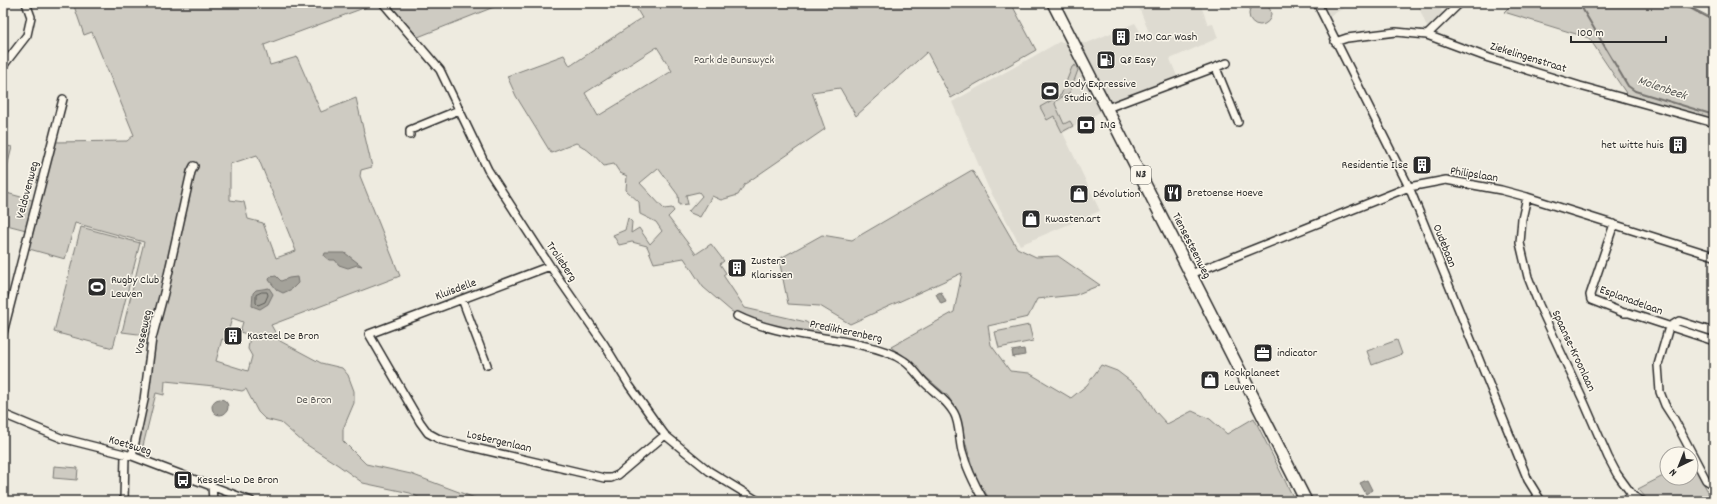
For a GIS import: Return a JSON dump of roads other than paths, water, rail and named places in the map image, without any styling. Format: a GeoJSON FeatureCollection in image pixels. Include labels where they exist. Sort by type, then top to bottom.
{"type":"FeatureCollection","features":[{"type":"Feature","properties":{"kind":"main road","name":"Tiensesteenweg"},"geometry":{"type":"LineString","coordinates":[[1053,3],[1306,501]]}},
{"type":"Feature","properties":{"kind":"street"},"geometry":{"type":"LineString","coordinates":[[3,66],[27,34],[31,17],[26,3]]}},
{"type":"Feature","properties":{"kind":"street","name":"Trolieberg"},"geometry":{"type":"LineString","coordinates":[[383,3],[440,70],[488,170],[550,266],[604,344],[629,385],[665,435],[709,471],[758,501]]}},
{"type":"Feature","properties":{"kind":"street","name":"Oudebaan"},"geometry":{"type":"LineString","coordinates":[[1317,3],[1335,42],[1409,187],[1528,480],[1541,501]]}},
{"type":"Feature","properties":{"kind":"street"},"geometry":{"type":"LineString","coordinates":[[1427,35],[1460,3]]}},
{"type":"Feature","properties":{"kind":"street","name":"Ziekelingenstraat"},"geometry":{"type":"LineString","coordinates":[[1335,42],[1348,38],[1396,32],[1427,35],[1490,58],[1580,86],[1714,123]]}},
{"type":"Feature","properties":{"kind":"street"},"geometry":{"type":"LineString","coordinates":[[1107,108],[1227,63]]}},
{"type":"Feature","properties":{"kind":"street"},"geometry":{"type":"LineString","coordinates":[[1216,68],[1238,122]]}},
{"type":"Feature","properties":{"kind":"street","name":"Veldovenweg"},"geometry":{"type":"LineString","coordinates":[[3,333],[63,99]]}},
{"type":"Feature","properties":{"kind":"street"},"geometry":{"type":"LineString","coordinates":[[410,135],[410,130],[459,110]]}},
{"type":"Feature","properties":{"kind":"street","name":"Vosseweg"},"geometry":{"type":"LineString","coordinates":[[124,501],[129,455],[144,400],[152,338],[164,293],[191,172],[194,166]]}},
{"type":"Feature","properties":{"kind":"street","name":"Philipslaan"},"geometry":{"type":"LineString","coordinates":[[1191,274],[1409,187],[1446,180],[1501,190],[1527,197],[1714,256]]}},
{"type":"Feature","properties":{"kind":"street","name":"Spaanse-Kroonlaan"},"geometry":{"type":"LineString","coordinates":[[1527,197],[1522,219],[1520,243],[1528,277],[1539,305],[1608,457],[1617,474],[1633,496],[1642,501]]}},
{"type":"Feature","properties":{"kind":"street","name":"Esplanadelaan"},"geometry":{"type":"LineString","coordinates":[[1614,224],[1590,295],[1591,300],[1624,313],[1630,313],[1714,341]]}},
{"type":"Feature","properties":{"kind":"street","name":"Kluisdelle"},"geometry":{"type":"LineString","coordinates":[[369,334],[550,266]]}},
{"type":"Feature","properties":{"kind":"street"},"geometry":{"type":"LineString","coordinates":[[462,299],[487,365]]}},
{"type":"Feature","properties":{"kind":"street","name":"Predikherenberg"},"geometry":{"type":"LineString","coordinates":[[737,316],[761,326],[799,334],[838,339],[877,349],[892,354],[905,362],[926,384],[945,400],[955,414],[962,451],[970,476],[984,501]]}},
{"type":"Feature","properties":{"kind":"street","name":"Esplanadelaan"},"geometry":{"type":"LineString","coordinates":[[1669,327],[1679,321],[1714,332]]}},
{"type":"Feature","properties":{"kind":"street"},"geometry":{"type":"LineString","coordinates":[[1669,327],[1658,365],[1660,392],[1664,404],[1674,419],[1706,480],[1714,485]]}},
{"type":"Feature","properties":{"kind":"street","name":"Losbergenlaan"},"geometry":{"type":"LineString","coordinates":[[369,334],[420,422],[428,433],[441,440],[604,478],[611,478],[618,475],[665,435]]}},
{"type":"Feature","properties":{"kind":"street","name":"Koetsweg"},"geometry":{"type":"LineString","coordinates":[[3,414],[61,438],[129,455],[251,501]]}},
{"type":"Feature","properties":{"kind":"street"},"geometry":{"type":"LineString","coordinates":[[212,486],[213,501]]}},
{"type":"Feature","properties":{"kind":"street"},"geometry":{"type":"LineString","coordinates":[[1621,501],[1633,496]]}},
{"type":"Feature","properties":{"kind":"water"},"geometry":{"type":"Polygon","coordinates":[[[325,253],[345,253],[362,266],[357,265],[348,268],[339,265],[335,260],[329,260],[324,256],[325,253]]]}},
{"type":"Feature","properties":{"kind":"water"},"geometry":{"type":"Polygon","coordinates":[[[276,276],[281,281],[297,277],[298,283],[292,289],[283,293],[277,290],[269,280],[270,277],[276,276]]]}},
{"type":"Feature","properties":{"kind":"water"},"geometry":{"type":"Polygon","coordinates":[[[269,288],[273,294],[268,304],[260,309],[252,306],[253,293],[256,290],[269,288]]]}},
{"type":"Feature","properties":{"kind":"water"},"geometry":{"type":"Polygon","coordinates":[[[941,292],[946,302],[941,304],[936,294],[941,292]]]}},
{"type":"Feature","properties":{"kind":"water"},"geometry":{"type":"Polygon","coordinates":[[[1024,349],[1025,355],[1013,357],[1012,351],[1024,349]]]}},
{"type":"Feature","properties":{"kind":"water"},"geometry":{"type":"Polygon","coordinates":[[[217,399],[223,399],[228,404],[226,413],[223,415],[217,415],[212,410],[212,404],[217,399]]]}},
{"type":"Feature","properties":{"kind":"water"},"geometry":{"type":"Polygon","coordinates":[[[1367,480],[1372,490],[1366,494],[1360,483],[1367,480]]]}},
{"type":"Feature","properties":{"kind":"waterway","name":"Molenbeek"},"geometry":{"type":"LineString","coordinates":[[1579,3],[1628,86],[1635,91],[1714,115]]}},
{"type":"Feature","properties":{"kind":"waterway"},"geometry":{"type":"LineString","coordinates":[[1681,3],[1714,21]]}},
{"type":"Feature","properties":{"kind":"place","name":"IMO Car Wash"},"geometry":{"type":"Point","coordinates":[1121,37]}},
{"type":"Feature","properties":{"kind":"place","name":"Q8 Easy"},"geometry":{"type":"Point","coordinates":[1106,60]}},
{"type":"Feature","properties":{"kind":"place","name":"Body Expressive Studio"},"geometry":{"type":"Point","coordinates":[1050,91]}},
{"type":"Feature","properties":{"kind":"place","name":"ING"},"geometry":{"type":"Point","coordinates":[1086,125]}},
{"type":"Feature","properties":{"kind":"place","name":"het witte huis"},"geometry":{"type":"Point","coordinates":[1678,145]}},
{"type":"Feature","properties":{"kind":"place","name":"Residentie Ilse"},"geometry":{"type":"Point","coordinates":[1422,165]}},
{"type":"Feature","properties":{"kind":"place","name":"Bretoense Hoeve"},"geometry":{"type":"Point","coordinates":[1173,193]}},
{"type":"Feature","properties":{"kind":"place","name":"Dévolution"},"geometry":{"type":"Point","coordinates":[1079,194]}},
{"type":"Feature","properties":{"kind":"place","name":"Kwasten.art"},"geometry":{"type":"Point","coordinates":[1031,219]}},
{"type":"Feature","properties":{"kind":"place","name":"Zusters Klarissen"},"geometry":{"type":"Point","coordinates":[737,268]}},
{"type":"Feature","properties":{"kind":"place","name":"Rugby Club Leuven"},"geometry":{"type":"Point","coordinates":[97,287]}},
{"type":"Feature","properties":{"kind":"place","name":"Kasteel De Bron"},"geometry":{"type":"Point","coordinates":[233,336]}},
{"type":"Feature","properties":{"kind":"place","name":"indicator"},"geometry":{"type":"Point","coordinates":[1263,353]}},
{"type":"Feature","properties":{"kind":"place","name":"Kookplaneet Leuven"},"geometry":{"type":"Point","coordinates":[1210,380]}},
{"type":"Feature","properties":{"kind":"place","name":"Kessel-Lo De Bron"},"geometry":{"type":"Point","coordinates":[183,480]}},
{"type":"Feature","properties":{"kind":"park label","name":"Park de Bunswyck"},"geometry":{"type":"Point","coordinates":[734,60]}},
{"type":"Feature","properties":{"kind":"park label","name":"De Bron"},"geometry":{"type":"Point","coordinates":[314,400]}}]}
